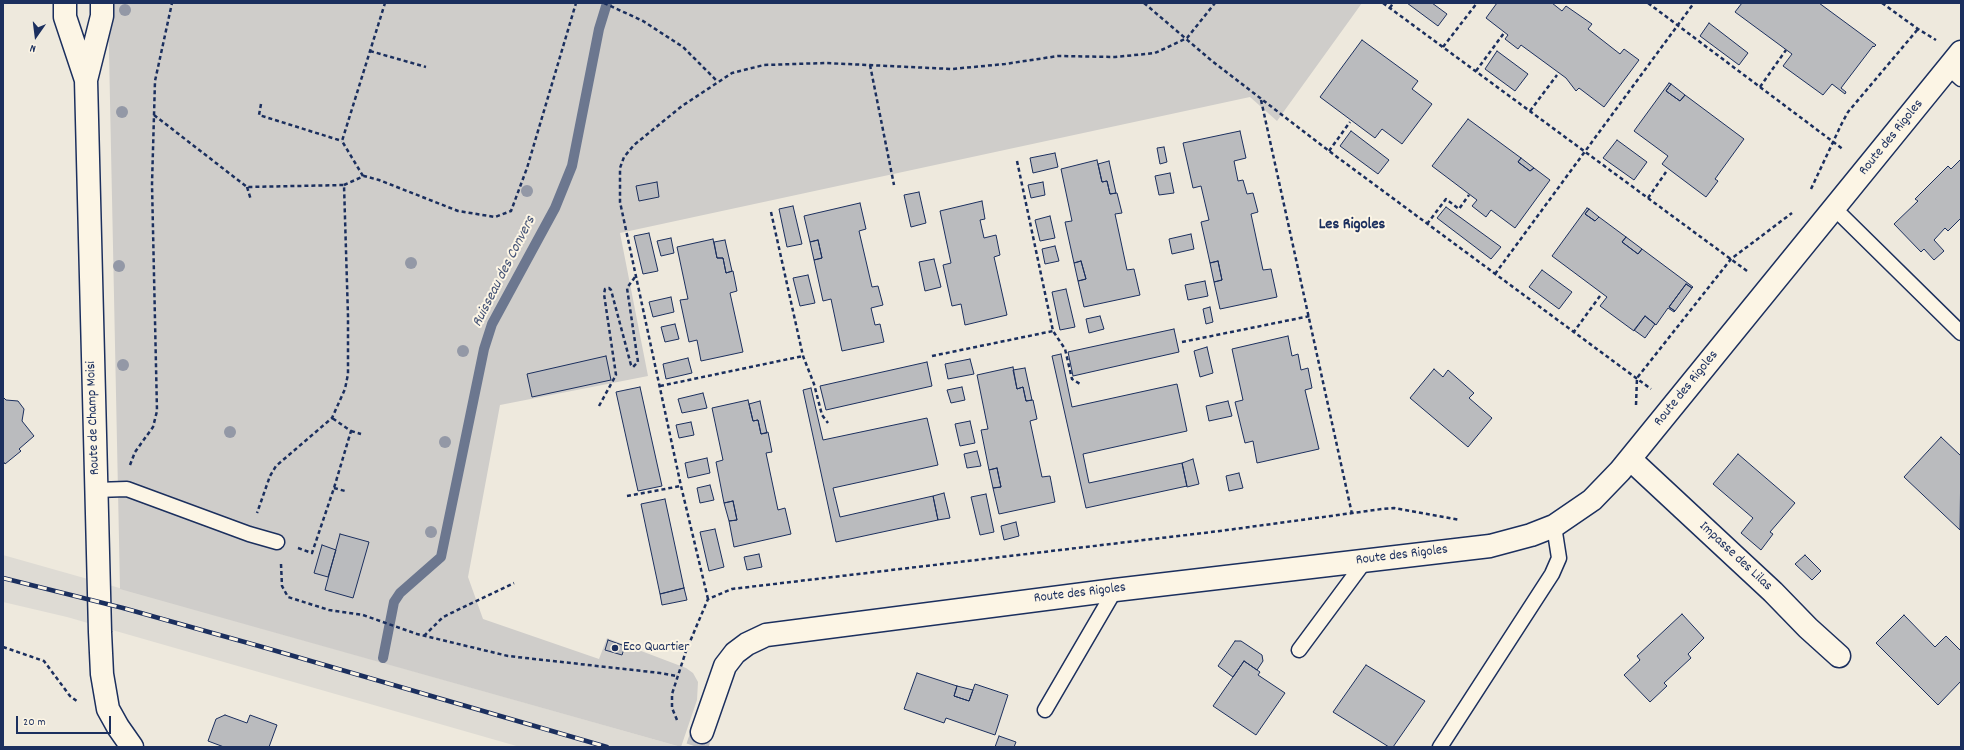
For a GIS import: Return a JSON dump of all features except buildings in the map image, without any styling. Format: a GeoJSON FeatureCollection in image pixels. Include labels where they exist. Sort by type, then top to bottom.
{"type":"FeatureCollection","features":[{"type":"Feature","properties":{"kind":"street","name":"Route de Champ Moisi"},"geometry":{"type":"LineString","coordinates":[[65,3],[65,17],[86,80]]}},
{"type":"Feature","properties":{"kind":"street","name":"Route de Champ Moisi"},"geometry":{"type":"LineString","coordinates":[[102,3],[102,16],[86,80],[101,660],[104,693],[108,709],[132,747]]}},
{"type":"Feature","properties":{"kind":"street","name":"Route des Rigoles"},"geometry":{"type":"LineString","coordinates":[[702,732],[726,666],[735,653],[747,644],[766,636],[1115,590],[1490,546],[1531,535],[1554,526],[1592,500],[1630,459],[1835,209],[1868,166],[1957,66]]}},
{"type":"Feature","properties":{"kind":"street","name":"Impasse des Lilas"},"geometry":{"type":"LineString","coordinates":[[1630,459],[1839,656]]}},
{"type":"Feature","properties":{"kind":"lane"},"geometry":{"type":"LineString","coordinates":[[1835,209],[1961,333]]}},
{"type":"Feature","properties":{"kind":"lane"},"geometry":{"type":"LineString","coordinates":[[96,490],[128,489],[249,534],[277,542]]}},
{"type":"Feature","properties":{"kind":"lane"},"geometry":{"type":"LineString","coordinates":[[1440,747],[1552,574],[1559,558],[1554,526]]}},
{"type":"Feature","properties":{"kind":"lane"},"geometry":{"type":"LineString","coordinates":[[1299,650],[1365,560]]}},
{"type":"Feature","properties":{"kind":"lane"},"geometry":{"type":"LineString","coordinates":[[1045,710],[1115,590]]}},
{"type":"Feature","properties":{"kind":"path"},"geometry":{"type":"LineString","coordinates":[[128,489],[129,468],[132,458],[152,427],[157,411],[152,184],[154,115],[156,81],[172,3]]}},
{"type":"Feature","properties":{"kind":"path"},"geometry":{"type":"LineString","coordinates":[[342,141],[385,3]]}},
{"type":"Feature","properties":{"kind":"path"},"geometry":{"type":"LineString","coordinates":[[247,187],[344,185],[364,176],[379,180],[458,211],[495,217],[511,211],[527,168],[576,3]]}},
{"type":"Feature","properties":{"kind":"path"},"geometry":{"type":"LineString","coordinates":[[604,3],[643,20],[683,47],[718,81]]}},
{"type":"Feature","properties":{"kind":"path"},"geometry":{"type":"LineString","coordinates":[[1144,3],[1187,38],[1212,61],[1329,151],[1673,406]]}},
{"type":"Feature","properties":{"kind":"path"},"geometry":{"type":"LineString","coordinates":[[708,599],[681,486],[620,202],[620,168],[624,157],[634,145],[682,106],[718,81],[732,73],[764,65],[825,63],[952,69],[1005,64],[1058,56],[1136,56],[1155,53],[1187,38],[1215,3]]}},
{"type":"Feature","properties":{"kind":"path"},"geometry":{"type":"LineString","coordinates":[[1383,3],[1770,288]]}},
{"type":"Feature","properties":{"kind":"path"},"geometry":{"type":"LineString","coordinates":[[1390,8],[1393,3]]}},
{"type":"Feature","properties":{"kind":"path"},"geometry":{"type":"LineString","coordinates":[[1443,47],[1477,3]]}},
{"type":"Feature","properties":{"kind":"path"},"geometry":{"type":"LineString","coordinates":[[1648,3],[1833,142],[1868,166]]}},
{"type":"Feature","properties":{"kind":"path"},"geometry":{"type":"LineString","coordinates":[[1494,274],[1677,24],[1694,3]]}},
{"type":"Feature","properties":{"kind":"path"},"geometry":{"type":"LineString","coordinates":[[1883,3],[1918,30],[1937,40]]}},
{"type":"Feature","properties":{"kind":"path"},"geometry":{"type":"LineString","coordinates":[[1809,193],[1848,112],[1918,30]]}},
{"type":"Feature","properties":{"kind":"path"},"geometry":{"type":"LineString","coordinates":[[1476,71],[1504,32]]}},
{"type":"Feature","properties":{"kind":"path"},"geometry":{"type":"LineString","coordinates":[[1760,87],[1786,50]]}},
{"type":"Feature","properties":{"kind":"path"},"geometry":{"type":"LineString","coordinates":[[370,51],[426,67]]}},
{"type":"Feature","properties":{"kind":"path"},"geometry":{"type":"LineString","coordinates":[[870,66],[894,185]]}},
{"type":"Feature","properties":{"kind":"path"},"geometry":{"type":"LineString","coordinates":[[1530,112],[1557,75]]}},
{"type":"Feature","properties":{"kind":"path"},"geometry":{"type":"LineString","coordinates":[[1261,99],[1310,316],[1352,514]]}},
{"type":"Feature","properties":{"kind":"path"},"geometry":{"type":"LineString","coordinates":[[261,104],[259,115],[342,141],[364,176]]}},
{"type":"Feature","properties":{"kind":"path"},"geometry":{"type":"LineString","coordinates":[[154,115],[247,187],[251,200]]}},
{"type":"Feature","properties":{"kind":"path"},"geometry":{"type":"LineString","coordinates":[[1329,151],[1350,122]]}},
{"type":"Feature","properties":{"kind":"path"},"geometry":{"type":"LineString","coordinates":[[1017,161],[1053,331],[1065,349],[1072,379],[1080,384]]}},
{"type":"Feature","properties":{"kind":"path"},"geometry":{"type":"LineString","coordinates":[[1648,198],[1666,172]]}},
{"type":"Feature","properties":{"kind":"path"},"geometry":{"type":"LineString","coordinates":[[249,534],[270,476],[276,466],[332,418],[339,404],[348,374],[344,185]]}},
{"type":"Feature","properties":{"kind":"path"},"geometry":{"type":"LineString","coordinates":[[1427,224],[1446,199],[1459,209],[1469,195]]}},
{"type":"Feature","properties":{"kind":"path"},"geometry":{"type":"LineString","coordinates":[[1636,409],[1637,378],[1731,259],[1797,209]]}},
{"type":"Feature","properties":{"kind":"path"},"geometry":{"type":"LineString","coordinates":[[771,212],[803,356],[814,384],[822,415],[828,423]]}},
{"type":"Feature","properties":{"kind":"path"},"geometry":{"type":"LineString","coordinates":[[598,406],[616,375],[604,294],[605,289],[609,288],[611,290],[631,365],[633,367],[638,362],[627,288],[636,277]]}},
{"type":"Feature","properties":{"kind":"path"},"geometry":{"type":"LineString","coordinates":[[1573,333],[1600,296]]}},
{"type":"Feature","properties":{"kind":"path"},"geometry":{"type":"LineString","coordinates":[[1182,342],[1310,316]]}},
{"type":"Feature","properties":{"kind":"path"},"geometry":{"type":"LineString","coordinates":[[932,356],[1053,331]]}},
{"type":"Feature","properties":{"kind":"path"},"geometry":{"type":"LineString","coordinates":[[660,386],[803,356]]}},
{"type":"Feature","properties":{"kind":"path"},"geometry":{"type":"LineString","coordinates":[[332,418],[351,431],[361,434]]}},
{"type":"Feature","properties":{"kind":"path"},"geometry":{"type":"LineString","coordinates":[[351,431],[312,553],[277,542],[282,586],[288,597],[329,610],[363,615],[401,630],[508,656],[677,676]]}},
{"type":"Feature","properties":{"kind":"path"},"geometry":{"type":"LineString","coordinates":[[626,496],[681,486]]}},
{"type":"Feature","properties":{"kind":"path"},"geometry":{"type":"LineString","coordinates":[[334,488],[345,491]]}},
{"type":"Feature","properties":{"kind":"path"},"geometry":{"type":"LineString","coordinates":[[702,732],[683,726],[677,720],[672,708],[672,694],[686,651],[708,599],[716,594],[732,589],[1394,508],[1464,521]]}},
{"type":"Feature","properties":{"kind":"path"},"geometry":{"type":"LineString","coordinates":[[424,636],[443,617],[514,583]]}},
{"type":"Feature","properties":{"kind":"path"},"geometry":{"type":"LineString","coordinates":[[3,647],[44,661],[74,700],[79,703],[108,709]]}},
{"type":"Feature","properties":{"kind":"shaded area"},"geometry":{"type":"Polygon","coordinates":[[[108,3],[1362,3],[1277,121],[1250,97],[620,233],[648,376],[500,405],[468,577],[483,619],[599,659],[607,638],[686,668],[693,673],[698,682],[697,700],[681,747],[120,589],[108,3]]]}},
{"type":"Feature","properties":{"kind":"shaded area"},"geometry":{"type":"Polygon","coordinates":[[[3,555],[681,747],[520,747],[67,617],[3,602],[3,555]]]}},
{"type":"Feature","properties":{"kind":"waterway","name":"Ruisseau des Convers"},"geometry":{"type":"LineString","coordinates":[[383,658],[394,602],[400,593],[441,557],[484,349],[492,324],[555,208],[572,166],[599,29],[607,3]]}},
{"type":"Feature","properties":{"kind":"tunnel"},"geometry":{"type":"LineString","coordinates":[[697,747],[702,732]]}},
{"type":"Feature","properties":{"kind":"railway"},"geometry":{"type":"LineString","coordinates":[[3,578],[123,608],[266,648],[607,747]]}},
{"type":"Feature","properties":{"kind":"place","name":"Eco Quartier"},"geometry":{"type":"Point","coordinates":[615,648]}},
{"type":"Feature","properties":{"kind":"district","name":"Les Rigoles"},"geometry":{"type":"Point","coordinates":[1352,226]}}]}
